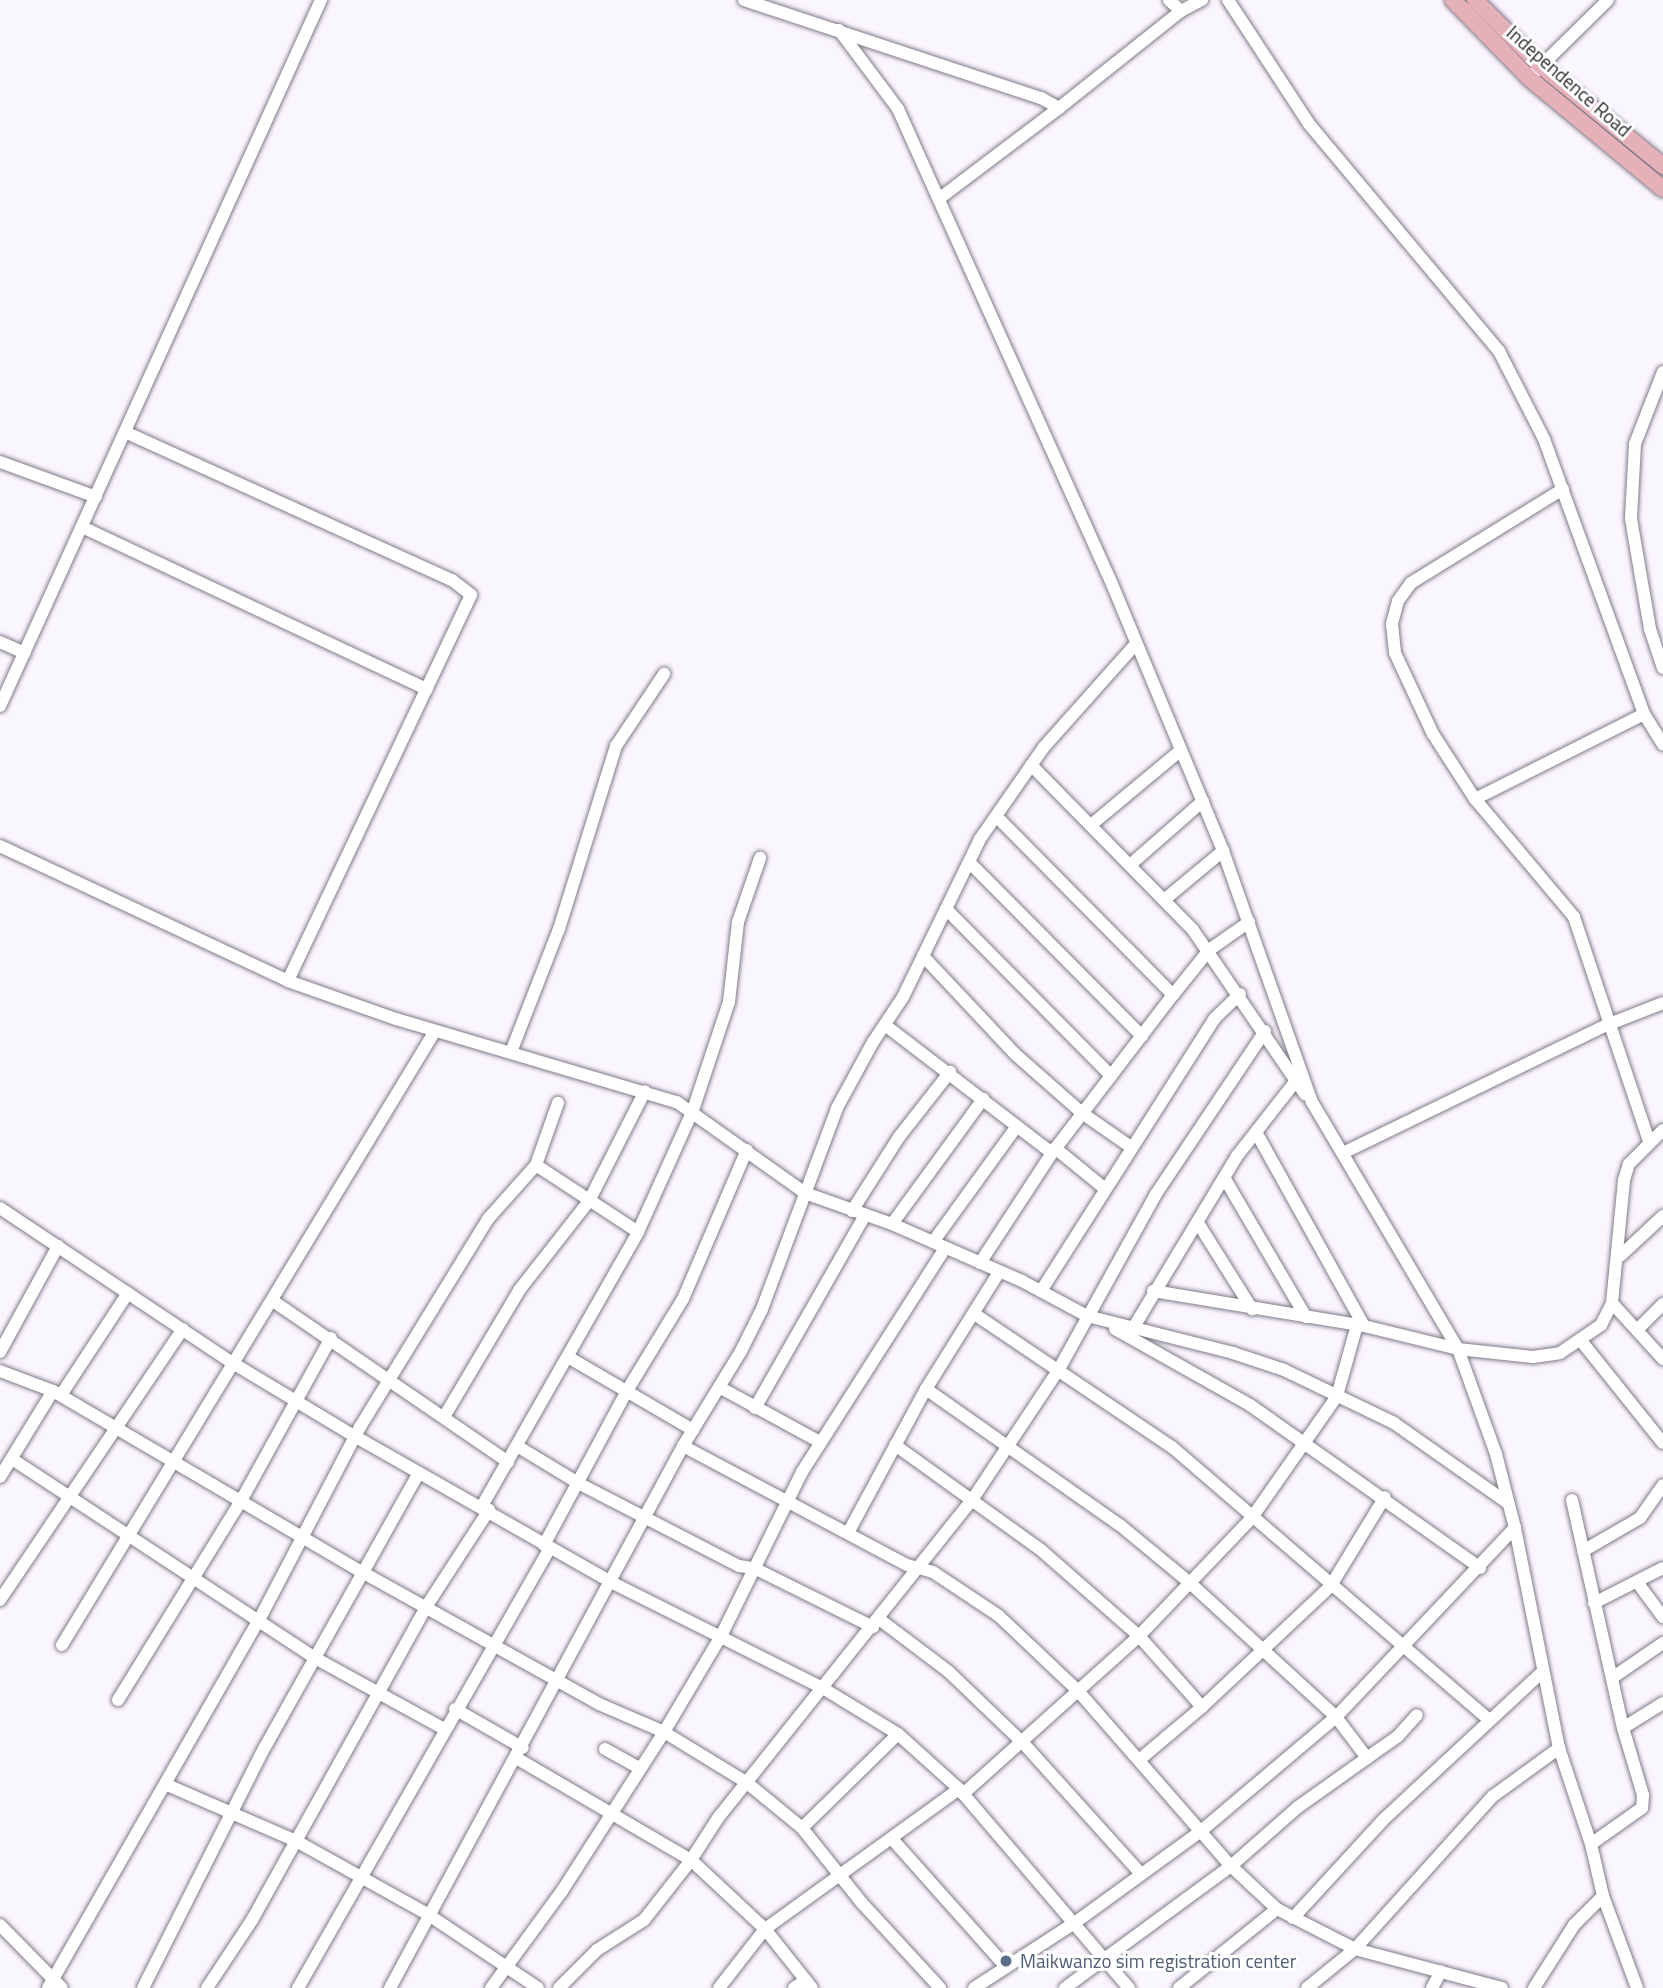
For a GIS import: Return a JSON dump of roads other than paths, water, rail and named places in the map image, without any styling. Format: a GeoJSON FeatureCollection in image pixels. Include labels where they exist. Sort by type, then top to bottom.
{"type":"FeatureCollection","features":[{"type":"Feature","properties":{"kind":"main road","name":"Independence Road"},"geometry":{"type":"LineString","coordinates":[[1452,0],[1529,78],[1663,189]]}},
{"type":"Feature","properties":{"kind":"main road","name":"Independence Road"},"geometry":{"type":"LineString","coordinates":[[1475,0],[1541,66],[1663,166]]}},
{"type":"Feature","properties":{"kind":"street"},"geometry":{"type":"LineString","coordinates":[[0,706],[321,0]]}},
{"type":"Feature","properties":{"kind":"street"},"geometry":{"type":"LineString","coordinates":[[744,0],[1041,98],[1059,108]]}},
{"type":"Feature","properties":{"kind":"street"},"geometry":{"type":"LineString","coordinates":[[1169,0],[1181,11]]}},
{"type":"Feature","properties":{"kind":"street"},"geometry":{"type":"LineString","coordinates":[[940,198],[1181,11],[1202,0]]}},
{"type":"Feature","properties":{"kind":"street"},"geometry":{"type":"LineString","coordinates":[[1228,0],[1309,124],[1499,351],[1545,439],[1644,714],[1663,745]]}},
{"type":"Feature","properties":{"kind":"street"},"geometry":{"type":"LineString","coordinates":[[1529,78],[1608,0]]}},
{"type":"Feature","properties":{"kind":"street"},"geometry":{"type":"LineString","coordinates":[[839,30],[898,109],[1112,584],[1135,645],[1223,851],[1312,1102]]}},
{"type":"Feature","properties":{"kind":"street"},"geometry":{"type":"LineString","coordinates":[[1663,372],[1635,444],[1631,519],[1650,629],[1663,668]]}},
{"type":"Feature","properties":{"kind":"street"},"geometry":{"type":"LineString","coordinates":[[125,432],[466,587],[471,603],[288,981]]}},
{"type":"Feature","properties":{"kind":"street"},"geometry":{"type":"LineString","coordinates":[[0,462],[96,498]]}},
{"type":"Feature","properties":{"kind":"street"},"geometry":{"type":"LineString","coordinates":[[1563,489],[1411,583],[1398,601],[1392,625],[1395,653],[1433,734],[1475,799],[1574,917],[1607,1025],[1649,1141]]}},
{"type":"Feature","properties":{"kind":"street"},"geometry":{"type":"LineString","coordinates":[[82,527],[428,689]]}},
{"type":"Feature","properties":{"kind":"street"},"geometry":{"type":"LineString","coordinates":[[0,642],[25,653]]}},
{"type":"Feature","properties":{"kind":"street"},"geometry":{"type":"LineString","coordinates":[[390,1988],[520,1753],[683,1446],[762,1309],[837,1108],[923,956],[970,863],[996,817],[1031,765],[1135,645]]}},
{"type":"Feature","properties":{"kind":"street"},"geometry":{"type":"LineString","coordinates":[[511,1052],[559,929],[616,746],[664,674]]}},
{"type":"Feature","properties":{"kind":"street"},"geometry":{"type":"LineString","coordinates":[[1475,799],[1644,714]]}},
{"type":"Feature","properties":{"kind":"street"},"geometry":{"type":"LineString","coordinates":[[1091,825],[1181,750]]}},
{"type":"Feature","properties":{"kind":"street"},"geometry":{"type":"LineString","coordinates":[[1031,765],[1164,900],[1209,950],[1265,1031],[1295,1082],[1312,1102],[1458,1349],[1515,1528],[1559,1748],[1591,1844],[1603,1896],[1637,1988]]}},
{"type":"Feature","properties":{"kind":"street"},"geometry":{"type":"LineString","coordinates":[[1130,865],[1203,801]]}},
{"type":"Feature","properties":{"kind":"street"},"geometry":{"type":"LineString","coordinates":[[996,817],[1173,995]]}},
{"type":"Feature","properties":{"kind":"street"},"geometry":{"type":"LineString","coordinates":[[0,846],[288,981],[435,1031],[645,1091],[693,1110],[805,1193],[892,1224],[1041,1291],[1087,1316],[1132,1330],[1233,1353],[1337,1396],[1394,1423],[1508,1503]]}},
{"type":"Feature","properties":{"kind":"street"},"geometry":{"type":"LineString","coordinates":[[1164,900],[1223,851]]}},
{"type":"Feature","properties":{"kind":"street"},"geometry":{"type":"LineString","coordinates":[[207,1988],[296,1842],[426,1607],[486,1508],[508,1462],[638,1232],[693,1110],[729,1002],[738,922],[760,858]]}},
{"type":"Feature","properties":{"kind":"street"},"geometry":{"type":"LineString","coordinates":[[970,863],[1142,1036]]}},
{"type":"Feature","properties":{"kind":"street"},"geometry":{"type":"LineString","coordinates":[[946,909],[1111,1076]]}},
{"type":"Feature","properties":{"kind":"street"},"geometry":{"type":"LineString","coordinates":[[980,1263],[1054,1151],[1173,995],[1209,950],[1249,922]]}},
{"type":"Feature","properties":{"kind":"street"},"geometry":{"type":"LineString","coordinates":[[923,956],[1015,1054],[1082,1113],[1131,1147]]}},
{"type":"Feature","properties":{"kind":"street"},"geometry":{"type":"LineString","coordinates":[[1041,1291],[1104,1188],[1214,1019],[1240,994]]}},
{"type":"Feature","properties":{"kind":"street"},"geometry":{"type":"LineString","coordinates":[[1343,1153],[1607,1025],[1663,1003]]}},
{"type":"Feature","properties":{"kind":"street"},"geometry":{"type":"LineString","coordinates":[[885,1025],[950,1072],[1017,1126],[1104,1188]]}},
{"type":"Feature","properties":{"kind":"street"},"geometry":{"type":"LineString","coordinates":[[62,1645],[130,1536],[231,1362],[273,1301],[435,1031]]}},
{"type":"Feature","properties":{"kind":"street"},"geometry":{"type":"LineString","coordinates":[[559,1988],[597,1950],[643,1920],[821,1687],[921,1569],[974,1497],[1059,1370],[1156,1194],[1265,1031]]}},
{"type":"Feature","properties":{"kind":"street"},"geometry":{"type":"LineString","coordinates":[[852,1211],[899,1137],[950,1072]]}},
{"type":"Feature","properties":{"kind":"street"},"geometry":{"type":"LineString","coordinates":[[1132,1330],[1153,1291],[1225,1179],[1256,1132],[1295,1082]]}},
{"type":"Feature","properties":{"kind":"street"},"geometry":{"type":"LineString","coordinates":[[444,1417],[520,1289],[589,1201],[645,1091]]}},
{"type":"Feature","properties":{"kind":"street"},"geometry":{"type":"LineString","coordinates":[[892,1224],[983,1099]]}},
{"type":"Feature","properties":{"kind":"street"},"geometry":{"type":"LineString","coordinates":[[1,1927],[55,1986],[258,1622],[301,1537],[390,1378],[488,1219],[536,1166],[558,1103]]}},
{"type":"Feature","properties":{"kind":"street"},"geometry":{"type":"LineString","coordinates":[[491,1988],[562,1891],[609,1812],[664,1732],[721,1636],[788,1497],[820,1442],[939,1245],[1017,1126]]}},
{"type":"Feature","properties":{"kind":"street"},"geometry":{"type":"LineString","coordinates":[[1153,1291],[1360,1325],[1458,1349],[1533,1357],[1560,1353],[1582,1342],[1601,1325],[1612,1303],[1620,1256],[1624,1180],[1629,1164],[1663,1129]]}},
{"type":"Feature","properties":{"kind":"street"},"geometry":{"type":"LineString","coordinates":[[719,1988],[765,1929],[1024,1744],[1139,1636],[1251,1519],[1337,1396],[1360,1325],[1256,1132]]}},
{"type":"Feature","properties":{"kind":"street"},"geometry":{"type":"LineString","coordinates":[[298,1988],[358,1877],[547,1546],[628,1389],[683,1299],[747,1150]]}},
{"type":"Feature","properties":{"kind":"street"},"geometry":{"type":"LineString","coordinates":[[536,1166],[638,1232]]}},
{"type":"Feature","properties":{"kind":"street"},"geometry":{"type":"LineString","coordinates":[[1225,1179],[1306,1317]]}},
{"type":"Feature","properties":{"kind":"street"},"geometry":{"type":"LineString","coordinates":[[0,1208],[231,1362],[356,1437],[486,1508],[611,1583],[821,1687],[898,1734],[961,1791],[1102,1961],[1129,1988]]}},
{"type":"Feature","properties":{"kind":"street"},"geometry":{"type":"LineString","coordinates":[[755,1408],[865,1215]]}},
{"type":"Feature","properties":{"kind":"street"},"geometry":{"type":"LineString","coordinates":[[1620,1256],[1663,1216]]}},
{"type":"Feature","properties":{"kind":"street"},"geometry":{"type":"LineString","coordinates":[[1198,1223],[1252,1309]]}},
{"type":"Feature","properties":{"kind":"street"},"geometry":{"type":"LineString","coordinates":[[0,1352],[58,1247]]}},
{"type":"Feature","properties":{"kind":"street"},"geometry":{"type":"LineString","coordinates":[[848,1533],[926,1389],[976,1315],[999,1272]]}},
{"type":"Feature","properties":{"kind":"street"},"geometry":{"type":"LineString","coordinates":[[1,1475],[128,1293]]}},
{"type":"Feature","properties":{"kind":"street"},"geometry":{"type":"LineString","coordinates":[[273,1301],[390,1378],[508,1462]]}},
{"type":"Feature","properties":{"kind":"street"},"geometry":{"type":"LineString","coordinates":[[1612,1303],[1663,1359]]}},
{"type":"Feature","properties":{"kind":"street"},"geometry":{"type":"LineString","coordinates":[[1637,1331],[1663,1304]]}},
{"type":"Feature","properties":{"kind":"street"},"geometry":{"type":"LineString","coordinates":[[976,1315],[1172,1447],[1251,1519],[1488,1719]]}},
{"type":"Feature","properties":{"kind":"street"},"geometry":{"type":"LineString","coordinates":[[1107,1323],[1140,1346],[1250,1405],[1385,1497],[1480,1567]]}},
{"type":"Feature","properties":{"kind":"street"},"geometry":{"type":"LineString","coordinates":[[0,1600],[183,1329]]}},
{"type":"Feature","properties":{"kind":"street"},"geometry":{"type":"LineString","coordinates":[[118,1700],[242,1499],[293,1399],[331,1338]]}},
{"type":"Feature","properties":{"kind":"street"},"geometry":{"type":"LineString","coordinates":[[1582,1342],[1663,1443]]}},
{"type":"Feature","properties":{"kind":"street"},"geometry":{"type":"LineString","coordinates":[[568,1357],[628,1389],[693,1430]]}},
{"type":"Feature","properties":{"kind":"street"},"geometry":{"type":"LineString","coordinates":[[0,1371],[57,1393],[242,1499],[362,1572],[557,1682],[664,1732],[746,1782],[802,1828],[940,1988]]}},
{"type":"Feature","properties":{"kind":"street"},"geometry":{"type":"LineString","coordinates":[[719,1387],[820,1442]]}},
{"type":"Feature","properties":{"kind":"street"},"geometry":{"type":"LineString","coordinates":[[926,1389],[1010,1445],[1121,1525],[1264,1649],[1336,1717],[1367,1758]]}},
{"type":"Feature","properties":{"kind":"street"},"geometry":{"type":"LineString","coordinates":[[895,1445],[974,1497],[1139,1636],[1202,1707]]}},
{"type":"Feature","properties":{"kind":"street"},"geometry":{"type":"LineString","coordinates":[[517,1446],[578,1483],[739,1566],[754,1568],[876,1623],[948,1672],[1024,1744],[1141,1874]]}},
{"type":"Feature","properties":{"kind":"street"},"geometry":{"type":"LineString","coordinates":[[683,1446],[788,1497],[848,1533],[921,1569],[933,1572],[999,1616],[1079,1692],[1231,1866],[1277,1909],[1355,1949],[1502,1988]]}},
{"type":"Feature","properties":{"kind":"street"},"geometry":{"type":"LineString","coordinates":[[12,1459],[315,1658],[376,1695],[443,1729]]}},
{"type":"Feature","properties":{"kind":"street"},"geometry":{"type":"LineString","coordinates":[[143,1988],[233,1815],[265,1747],[419,1472]]}},
{"type":"Feature","properties":{"kind":"street"},"geometry":{"type":"LineString","coordinates":[[1583,1551],[1640,1518],[1663,1485]]}},
{"type":"Feature","properties":{"kind":"street"},"geometry":{"type":"LineString","coordinates":[[1139,1760],[1202,1707],[1330,1587],[1385,1497]]}},
{"type":"Feature","properties":{"kind":"street"},"geometry":{"type":"LineString","coordinates":[[1573,1500],[1623,1728],[1643,1795],[1642,1808],[1591,1844]]}},
{"type":"Feature","properties":{"kind":"street"},"geometry":{"type":"LineString","coordinates":[[974,1988],[1073,1924],[1201,1831],[1336,1717],[1405,1650],[1515,1528]]}},
{"type":"Feature","properties":{"kind":"street"},"geometry":{"type":"LineString","coordinates":[[1594,1603],[1663,1568]]}},
{"type":"Feature","properties":{"kind":"street"},"geometry":{"type":"LineString","coordinates":[[1637,1583],[1663,1617]]}},
{"type":"Feature","properties":{"kind":"street"},"geometry":{"type":"LineString","coordinates":[[1612,1678],[1663,1643]]}},
{"type":"Feature","properties":{"kind":"street"},"geometry":{"type":"LineString","coordinates":[[1293,1918],[1384,1819],[1488,1719],[1542,1672]]}},
{"type":"Feature","properties":{"kind":"street"},"geometry":{"type":"LineString","coordinates":[[1623,1728],[1663,1703]]}},
{"type":"Feature","properties":{"kind":"street"},"geometry":{"type":"LineString","coordinates":[[455,1709],[609,1812],[691,1860],[765,1929],[809,1984],[794,1988]]}},
{"type":"Feature","properties":{"kind":"street"},"geometry":{"type":"LineString","coordinates":[[1065,1988],[1231,1866],[1298,1807],[1367,1758],[1417,1716]]}},
{"type":"Feature","properties":{"kind":"street"},"geometry":{"type":"LineString","coordinates":[[802,1828],[898,1734]]}},
{"type":"Feature","properties":{"kind":"street"},"geometry":{"type":"LineString","coordinates":[[1307,1988],[1355,1949],[1493,1796],[1559,1748]]}},
{"type":"Feature","properties":{"kind":"street"},"geometry":{"type":"LineString","coordinates":[[605,1749],[639,1768]]}},
{"type":"Feature","properties":{"kind":"street"},"geometry":{"type":"LineString","coordinates":[[167,1785],[296,1842],[429,1915],[537,1988]]}},
{"type":"Feature","properties":{"kind":"street"},"geometry":{"type":"LineString","coordinates":[[893,1840],[1006,1967]]}},
{"type":"Feature","properties":{"kind":"street"},"geometry":{"type":"LineString","coordinates":[[1534,1988],[1574,1925],[1603,1896]]}},
{"type":"Feature","properties":{"kind":"street"},"geometry":{"type":"LineString","coordinates":[[1179,1988],[1277,1909]]}},
{"type":"Feature","properties":{"kind":"street"},"geometry":{"type":"LineString","coordinates":[[1432,1988],[1441,1971]]}},
{"type":"Feature","properties":{"kind":"place","name":"Maikwanzo sim registration center"},"geometry":{"type":"Point","coordinates":[1006,1961]}}]}
